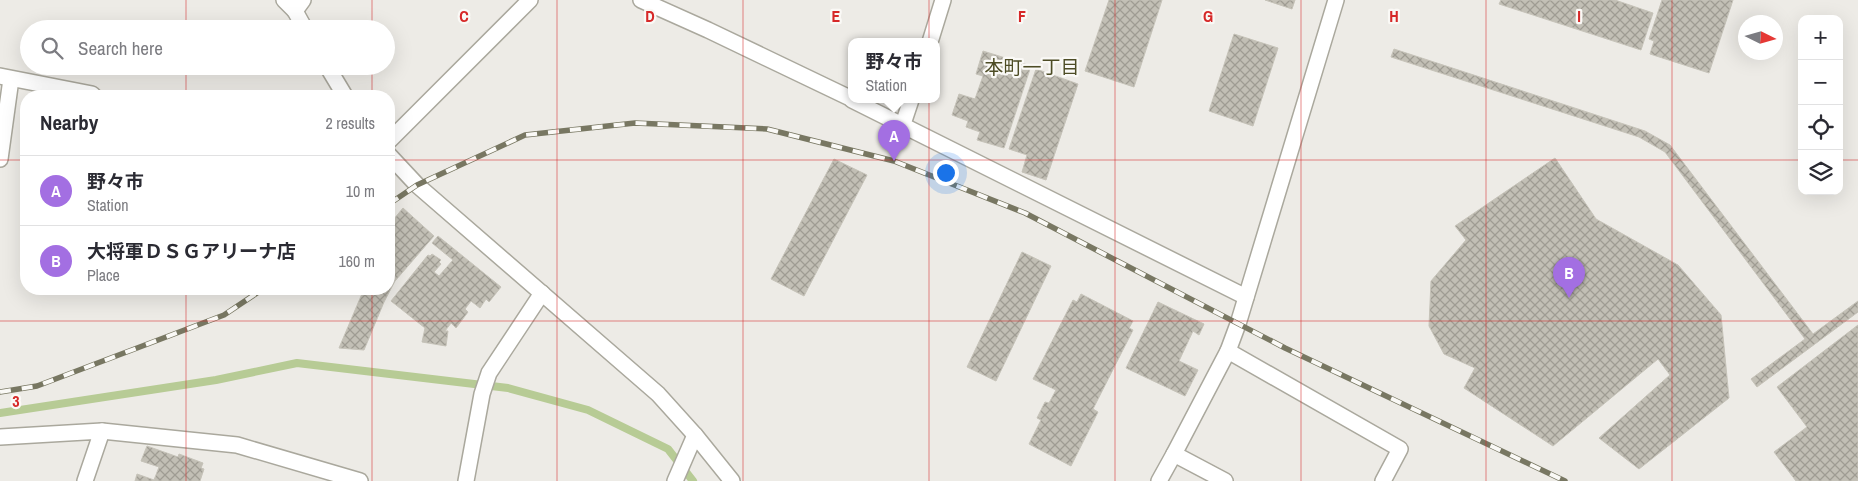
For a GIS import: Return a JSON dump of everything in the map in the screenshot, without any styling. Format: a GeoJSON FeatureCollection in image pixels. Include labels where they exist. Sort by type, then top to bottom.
{"type":"FeatureCollection","features":[{"type":"Feature","properties":{"kind":"street"},"geometry":{"type":"LineString","coordinates":[[284,0],[299,6],[303,20]]}},
{"type":"Feature","properties":{"kind":"street"},"geometry":{"type":"LineString","coordinates":[[395,135],[530,0]]}},
{"type":"Feature","properties":{"kind":"street"},"geometry":{"type":"LineString","coordinates":[[641,0],[708,30],[848,98]]}},
{"type":"Feature","properties":{"kind":"street"},"geometry":{"type":"LineString","coordinates":[[931,38],[943,0]]}},
{"type":"Feature","properties":{"kind":"street"},"geometry":{"type":"LineString","coordinates":[[1159,481],[1228,351],[1336,0]]}},
{"type":"Feature","properties":{"kind":"street"},"geometry":{"type":"LineString","coordinates":[[332,75],[341,90]]}},
{"type":"Feature","properties":{"kind":"street"},"geometry":{"type":"LineString","coordinates":[[0,159],[5,78],[70,90]]}},
{"type":"Feature","properties":{"kind":"street"},"geometry":{"type":"LineString","coordinates":[[858,103],[1246,297]]}},
{"type":"Feature","properties":{"kind":"street"},"geometry":{"type":"LineString","coordinates":[[903,124],[910,103]]}},
{"type":"Feature","properties":{"kind":"street"},"geometry":{"type":"LineString","coordinates":[[395,161],[417,185],[658,394],[692,441],[732,481]]}},
{"type":"Feature","properties":{"kind":"street"},"geometry":{"type":"LineString","coordinates":[[466,481],[482,394],[489,373],[542,293]]}},
{"type":"Feature","properties":{"kind":"street"},"geometry":{"type":"LineString","coordinates":[[1228,351],[1400,449],[1383,481]]}},
{"type":"Feature","properties":{"kind":"street"},"geometry":{"type":"LineString","coordinates":[[84,481],[102,431]]}},
{"type":"Feature","properties":{"kind":"street"},"geometry":{"type":"LineString","coordinates":[[0,437],[102,431],[238,445],[360,481]]}},
{"type":"Feature","properties":{"kind":"street"},"geometry":{"type":"LineString","coordinates":[[675,481],[692,441]]}},
{"type":"Feature","properties":{"kind":"street"},"geometry":{"type":"LineString","coordinates":[[1174,454],[1225,481]]}},
{"type":"Feature","properties":{"kind":"building"},"geometry":{"type":"Polygon","coordinates":[[[1109,0],[1162,0],[1134,87],[1085,71],[1109,0]]]}},
{"type":"Feature","properties":{"kind":"building"},"geometry":{"type":"Polygon","coordinates":[[[1265,0],[1295,0],[1292,9],[1265,0]]]}},
{"type":"Feature","properties":{"kind":"building"},"geometry":{"type":"Polygon","coordinates":[[[1501,0],[1615,0],[1653,13],[1641,50],[1499,4],[1501,0]]]}},
{"type":"Feature","properties":{"kind":"building"},"geometry":{"type":"Polygon","coordinates":[[[1662,0],[1733,0],[1709,73],[1650,54],[1654,41],[1649,39],[1662,0]]]}},
{"type":"Feature","properties":{"kind":"building"},"geometry":{"type":"Polygon","coordinates":[[[1234,34],[1278,48],[1253,126],[1209,111],[1234,34]]]}},
{"type":"Feature","properties":{"kind":"building"},"geometry":{"type":"Polygon","coordinates":[[[1394,49],[1645,131],[1670,145],[1813,334],[1858,301],[1858,312],[1757,387],[1751,379],[1805,339],[1665,152],[1639,137],[1391,57],[1394,49]]]}},
{"type":"Feature","properties":{"kind":"building"},"geometry":{"type":"Polygon","coordinates":[[[983,51],[1031,66],[1004,148],[977,140],[980,132],[966,127],[968,121],[952,115],[959,94],[975,99],[983,76],[976,74],[983,51]]]}},
{"type":"Feature","properties":{"kind":"building"},"geometry":{"type":"Polygon","coordinates":[[[1036,69],[1078,84],[1046,180],[1022,172],[1027,155],[1009,149],[1036,69]]]}},
{"type":"Feature","properties":{"kind":"building"},"geometry":{"type":"Polygon","coordinates":[[[1555,158],[1596,219],[1678,265],[1721,315],[1729,398],[1639,469],[1599,438],[1670,375],[1658,359],[1553,446],[1464,388],[1475,368],[1444,354],[1429,326],[1431,281],[1466,240],[1455,226],[1555,158]]]}},
{"type":"Feature","properties":{"kind":"building"},"geometry":{"type":"Polygon","coordinates":[[[834,159],[867,175],[804,296],[771,279],[834,159]]]}},
{"type":"Feature","properties":{"kind":"building"},"geometry":{"type":"Polygon","coordinates":[[[403,208],[434,236],[395,281],[395,218],[403,208]]]}},
{"type":"Feature","properties":{"kind":"building"},"geometry":{"type":"Polygon","coordinates":[[[438,236],[501,287],[489,302],[486,299],[480,308],[471,301],[465,309],[468,312],[456,328],[451,323],[445,331],[448,331],[446,346],[422,342],[425,328],[391,301],[428,255],[432,254],[441,260],[439,262],[441,264],[434,272],[439,276],[453,260],[432,243],[438,236]]]}},
{"type":"Feature","properties":{"kind":"building"},"geometry":{"type":"Polygon","coordinates":[[[1022,252],[1051,266],[996,381],[967,367],[1022,252]]]}},
{"type":"Feature","properties":{"kind":"building"},"geometry":{"type":"Polygon","coordinates":[[[1081,294],[1133,321],[1129,328],[1133,330],[1093,409],[1098,412],[1071,466],[1029,444],[1041,420],[1037,418],[1045,402],[1049,403],[1056,390],[1033,379],[1073,300],[1077,302],[1081,294]]]}},
{"type":"Feature","properties":{"kind":"building"},"geometry":{"type":"Polygon","coordinates":[[[361,295],[388,295],[364,350],[339,348],[361,295]]]}},
{"type":"Feature","properties":{"kind":"building"},"geometry":{"type":"Polygon","coordinates":[[[1158,302],[1204,324],[1199,335],[1193,331],[1179,361],[1198,370],[1185,396],[1126,368],[1158,302]]]}},
{"type":"Feature","properties":{"kind":"building"},"geometry":{"type":"Polygon","coordinates":[[[1858,325],[1858,481],[1796,481],[1774,452],[1807,427],[1777,387],[1858,325]]]}},
{"type":"Feature","properties":{"kind":"building"},"geometry":{"type":"Polygon","coordinates":[[[147,446],[178,457],[179,454],[203,463],[201,468],[204,469],[200,481],[135,481],[137,474],[154,480],[159,467],[141,461],[147,446]]]}},
{"type":"Feature","properties":{"kind":"waterway"},"geometry":{"type":"LineString","coordinates":[[0,413],[216,380],[297,363],[508,388],[588,410],[668,449],[693,481]]}},
{"type":"Feature","properties":{"kind":"railway"},"geometry":{"type":"LineString","coordinates":[[395,200],[417,185],[525,135],[635,123],[767,129],[894,161],[1025,213],[1285,348],[1565,481]]}},
{"type":"Feature","properties":{"kind":"railway"},"geometry":{"type":"LineString","coordinates":[[0,392],[37,386],[224,315],[254,295]]}},
{"type":"Feature","properties":{"kind":"place","name":"野々市"},"geometry":{"type":"Point","coordinates":[894,161]}},
{"type":"Feature","properties":{"kind":"place","name":"大将軍ＤＳＧアリーナ店"},"geometry":{"type":"Point","coordinates":[1569,298]}},
{"type":"Feature","properties":{"kind":"district","name":"本町一丁目"},"geometry":{"type":"Point","coordinates":[1032,67]}}]}
